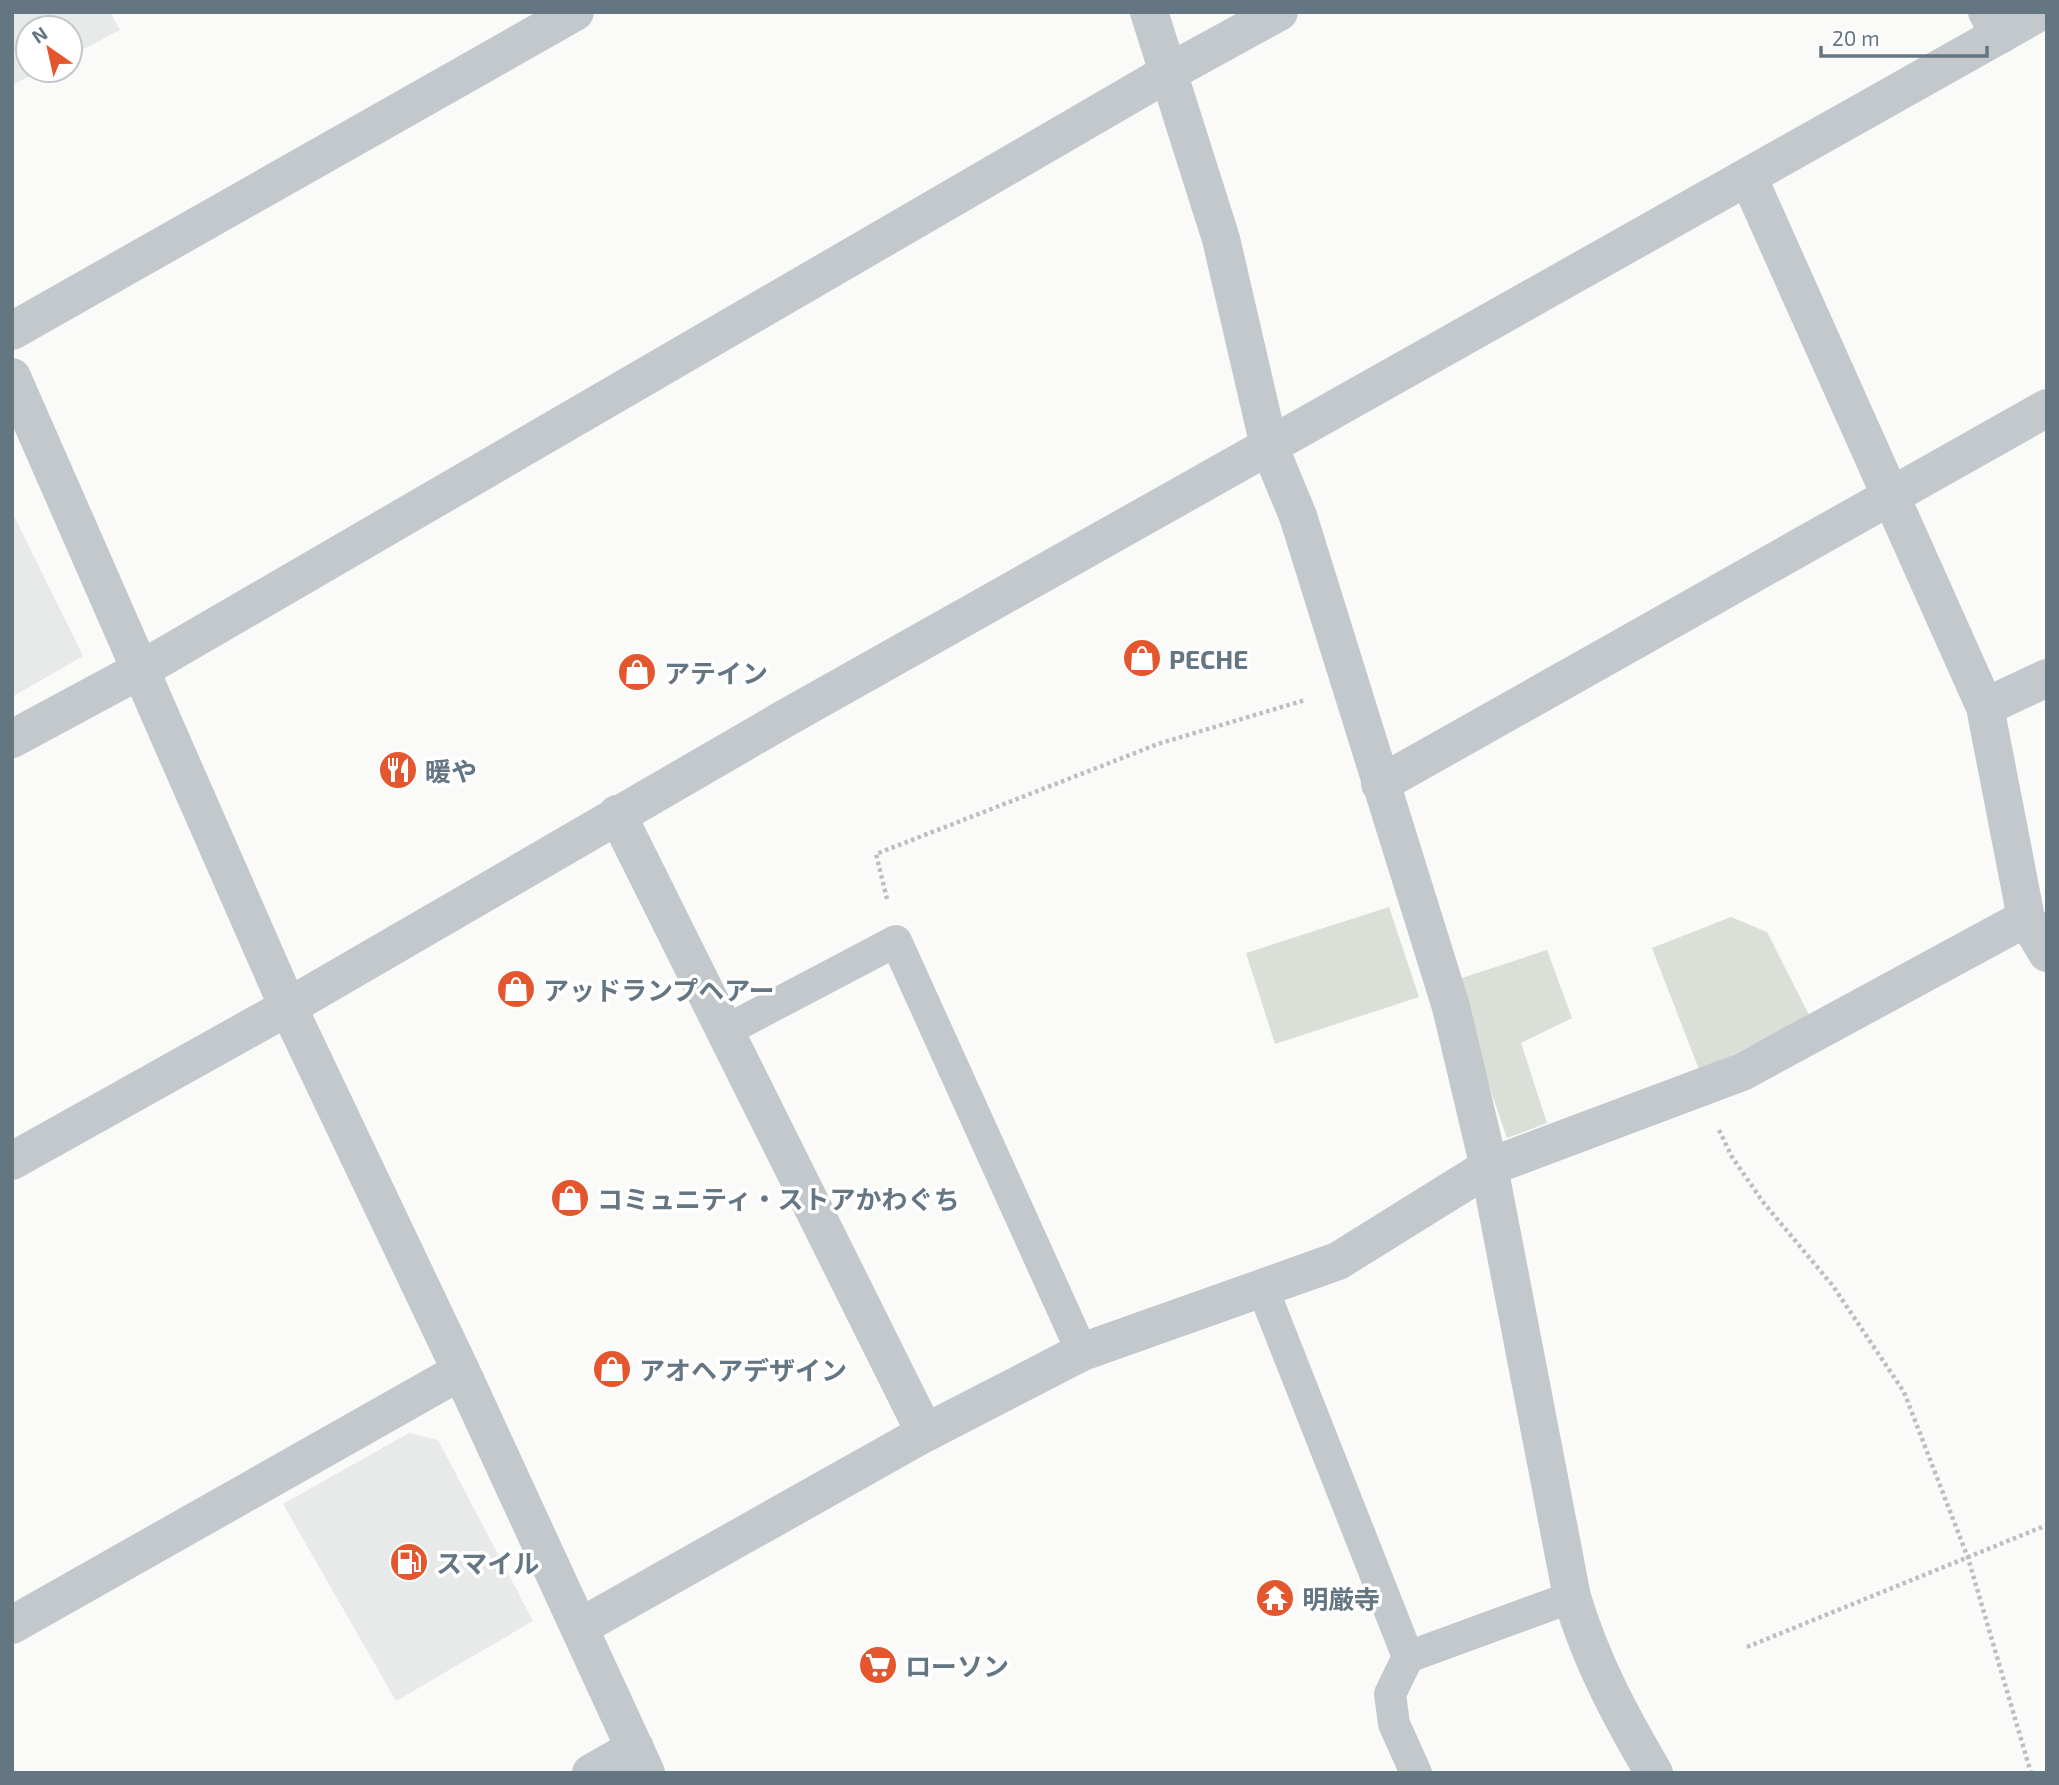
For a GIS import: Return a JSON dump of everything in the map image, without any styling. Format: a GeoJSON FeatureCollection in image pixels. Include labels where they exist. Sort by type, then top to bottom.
{"type":"FeatureCollection","features":[{"type":"Feature","properties":{"kind":"street"},"geometry":{"type":"LineString","coordinates":[[12,331],[575,12]]}},
{"type":"Feature","properties":{"kind":"street"},"geometry":{"type":"LineString","coordinates":[[1149,12],[1166,74],[1221,239],[1269,446],[1298,516],[1451,1007],[1489,1167],[1572,1597],[1586,1644],[1613,1703],[1654,1773]]}},
{"type":"Feature","properties":{"kind":"street"},"geometry":{"type":"LineString","coordinates":[[12,739],[142,669],[1166,74],[1279,12]]}},
{"type":"Feature","properties":{"kind":"street"},"geometry":{"type":"LineString","coordinates":[[12,1161],[288,1007],[617,814],[1749,179],[1993,24],[2040,12]]}},
{"type":"Feature","properties":{"kind":"street"},"geometry":{"type":"LineString","coordinates":[[1749,179],[1985,707],[2026,918],[2047,953]]}},
{"type":"Feature","properties":{"kind":"street"},"geometry":{"type":"LineString","coordinates":[[12,377],[288,1007],[461,1371],[641,1760],[591,1773]]}},
{"type":"Feature","properties":{"kind":"street"},"geometry":{"type":"LineString","coordinates":[[1380,784],[2047,408]]}},
{"type":"Feature","properties":{"kind":"street"},"geometry":{"type":"LineString","coordinates":[[1985,707],[2047,678]]}},
{"type":"Feature","properties":{"kind":"street"},"geometry":{"type":"LineString","coordinates":[[617,814],[925,1433]]}},
{"type":"Feature","properties":{"kind":"street"},"geometry":{"type":"LineString","coordinates":[[580,1627],[925,1433],[1082,1352],[1338,1261],[1489,1167],[1742,1072],[2026,918]]}},
{"type":"Feature","properties":{"kind":"street"},"geometry":{"type":"LineString","coordinates":[[12,1625],[461,1371]]}},
{"type":"Feature","properties":{"kind":"lane"},"geometry":{"type":"LineString","coordinates":[[725,1031],[896,941],[1082,1352]]}},
{"type":"Feature","properties":{"kind":"lane"},"geometry":{"type":"LineString","coordinates":[[1262,1287],[1408,1657]]}},
{"type":"Feature","properties":{"kind":"lane"},"geometry":{"type":"LineString","coordinates":[[1416,1773],[1394,1724],[1390,1694],[1408,1657],[1572,1597]]}},
{"type":"Feature","properties":{"kind":"path"},"geometry":{"type":"LineString","coordinates":[[896,941],[876,854],[1158,744],[1350,686]]}},
{"type":"Feature","properties":{"kind":"path"},"geometry":{"type":"LineString","coordinates":[[1700,1088],[1732,1157],[1763,1202],[1833,1286],[1904,1392],[1968,1558],[2031,1773]]}},
{"type":"Feature","properties":{"kind":"path"},"geometry":{"type":"LineString","coordinates":[[1747,1647],[2047,1525]]}},
{"type":"Feature","properties":{"kind":"shaded area"},"geometry":{"type":"Polygon","coordinates":[[[12,12],[110,12],[120,30],[84,49],[84,14],[14,14],[12,85],[12,12]]]}},
{"type":"Feature","properties":{"kind":"shaded area"},"geometry":{"type":"Polygon","coordinates":[[[12,512],[83,656],[12,697],[12,512]]]}},
{"type":"Feature","properties":{"kind":"shaded area"},"geometry":{"type":"Polygon","coordinates":[[[1389,907],[1419,997],[1275,1044],[1246,953],[1389,907]]]}},
{"type":"Feature","properties":{"kind":"shaded area"},"geometry":{"type":"Polygon","coordinates":[[[1731,917],[1767,932],[1809,1015],[1700,1072],[1652,948],[1731,917]]]}},
{"type":"Feature","properties":{"kind":"shaded area"},"geometry":{"type":"Polygon","coordinates":[[[1547,950],[1572,1018],[1521,1043],[1547,1123],[1507,1138],[1453,981],[1547,950]]]}},
{"type":"Feature","properties":{"kind":"shaded area","name":"スマイル"},"geometry":{"type":"Polygon","coordinates":[[[409,1433],[438,1440],[533,1621],[396,1701],[283,1504],[409,1433]]]}},
{"type":"Feature","properties":{"kind":"place","name":"PECHE"},"geometry":{"type":"Point","coordinates":[1142,658]}},
{"type":"Feature","properties":{"kind":"place","name":"アテイン"},"geometry":{"type":"Point","coordinates":[637,672]}},
{"type":"Feature","properties":{"kind":"place","name":"暖や"},"geometry":{"type":"Point","coordinates":[398,770]}},
{"type":"Feature","properties":{"kind":"place","name":"アッドランプヘアー"},"geometry":{"type":"Point","coordinates":[516,989]}},
{"type":"Feature","properties":{"kind":"place","name":"コミュニティ・ストアかわぐち"},"geometry":{"type":"Point","coordinates":[570,1198]}},
{"type":"Feature","properties":{"kind":"place","name":"アオヘアデザイン"},"geometry":{"type":"Point","coordinates":[612,1369]}},
{"type":"Feature","properties":{"kind":"place","name":"スマイル"},"geometry":{"type":"Point","coordinates":[409,1562]}},
{"type":"Feature","properties":{"kind":"place","name":"明厳寺"},"geometry":{"type":"Point","coordinates":[1275,1598]}},
{"type":"Feature","properties":{"kind":"place","name":"ローソン"},"geometry":{"type":"Point","coordinates":[878,1665]}}]}
